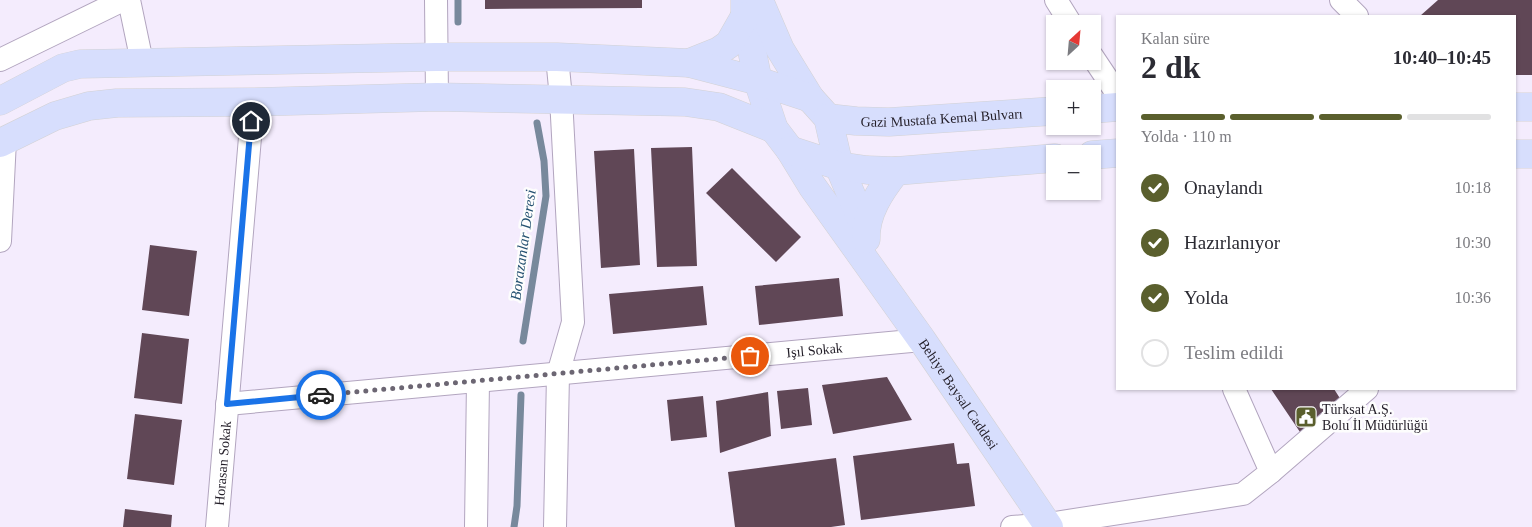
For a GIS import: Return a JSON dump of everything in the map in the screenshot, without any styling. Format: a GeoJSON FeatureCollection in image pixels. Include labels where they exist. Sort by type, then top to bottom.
{"type":"FeatureCollection","features":[{"type":"Feature","properties":{"kind":"main road"},"geometry":{"type":"LineString","coordinates":[[689,62],[719,51],[729,44],[750,5]]}},
{"type":"Feature","properties":{"kind":"main road"},"geometry":{"type":"LineString","coordinates":[[750,5],[758,81],[774,129]]}},
{"type":"Feature","properties":{"kind":"main road"},"geometry":{"type":"LineString","coordinates":[[750,5],[810,98],[828,118],[839,166],[866,230]]}},
{"type":"Feature","properties":{"kind":"main road"},"geometry":{"type":"LineString","coordinates":[[0,102],[64,68],[80,64],[436,56],[557,57],[689,62],[810,98]]}},
{"type":"Feature","properties":{"kind":"main road"},"geometry":{"type":"LineString","coordinates":[[3,142],[55,116],[89,106],[117,103],[253,102],[437,97],[685,102],[718,107],[774,129]]}},
{"type":"Feature","properties":{"kind":"main road"},"geometry":{"type":"LineString","coordinates":[[1101,108],[1116,107]]}},
{"type":"Feature","properties":{"kind":"main road"},"geometry":{"type":"LineString","coordinates":[[1516,107],[1532,107]]}},
{"type":"Feature","properties":{"kind":"main road","name":"Gazi Mustafa Kemal Bulvarı"},"geometry":{"type":"LineString","coordinates":[[828,118],[889,122],[1046,112]]}},
{"type":"Feature","properties":{"kind":"main road","name":"Behiye Baysal Caddesi"},"geometry":{"type":"LineString","coordinates":[[774,129],[866,263],[922,340],[1048,525]]}},
{"type":"Feature","properties":{"kind":"main road"},"geometry":{"type":"LineString","coordinates":[[790,150],[839,166],[868,170],[896,170],[1046,159]]}},
{"type":"Feature","properties":{"kind":"main road"},"geometry":{"type":"LineString","coordinates":[[1101,154],[1116,153]]}},
{"type":"Feature","properties":{"kind":"main road"},"geometry":{"type":"LineString","coordinates":[[1516,154],[1532,154]]}},
{"type":"Feature","properties":{"kind":"main road"},"geometry":{"type":"LineString","coordinates":[[866,263],[866,230],[874,205],[882,189],[896,170]]}},
{"type":"Feature","properties":{"kind":"street"},"geometry":{"type":"LineString","coordinates":[[0,60],[123,0]]}},
{"type":"Feature","properties":{"kind":"street"},"geometry":{"type":"LineString","coordinates":[[129,0],[142,62]]}},
{"type":"Feature","properties":{"kind":"street"},"geometry":{"type":"LineString","coordinates":[[436,0],[437,97]]}},
{"type":"Feature","properties":{"kind":"street"},"geometry":{"type":"LineString","coordinates":[[1056,0],[1065,15]]}},
{"type":"Feature","properties":{"kind":"street"},"geometry":{"type":"LineString","coordinates":[[1341,0],[1356,15]]}},
{"type":"Feature","properties":{"kind":"street"},"geometry":{"type":"LineString","coordinates":[[554,527],[558,374],[574,322],[557,57]]}},
{"type":"Feature","properties":{"kind":"street"},"geometry":{"type":"LineString","coordinates":[[1101,70],[1116,92]]}},
{"type":"Feature","properties":{"kind":"street","name":"Horasan Sokak"},"geometry":{"type":"LineString","coordinates":[[217,527],[253,102]]}},
{"type":"Feature","properties":{"kind":"street"},"geometry":{"type":"LineString","coordinates":[[0,241],[3,142]]}},
{"type":"Feature","properties":{"kind":"street","name":"Işıl Sokak"},"geometry":{"type":"LineString","coordinates":[[227,404],[922,340]]}},
{"type":"Feature","properties":{"kind":"street"},"geometry":{"type":"LineString","coordinates":[[476,527],[478,381]]}},
{"type":"Feature","properties":{"kind":"street"},"geometry":{"type":"LineString","coordinates":[[1234,390],[1271,472]]}},
{"type":"Feature","properties":{"kind":"street"},"geometry":{"type":"LineString","coordinates":[[1012,527],[1048,525],[1243,494],[1367,390]]}},
{"type":"Feature","properties":{"kind":"building"},"geometry":{"type":"Polygon","coordinates":[[[485,0],[642,0],[642,8],[485,9],[485,0]]]}},
{"type":"Feature","properties":{"kind":"building"},"geometry":{"type":"Polygon","coordinates":[[[1438,0],[1532,0],[1532,75],[1516,75],[1516,15],[1421,15],[1438,0]]]}},
{"type":"Feature","properties":{"kind":"building"},"geometry":{"type":"Polygon","coordinates":[[[692,147],[697,266],[657,267],[651,148],[692,147]]]}},
{"type":"Feature","properties":{"kind":"building"},"geometry":{"type":"Polygon","coordinates":[[[634,149],[640,265],[601,268],[594,151],[634,149]]]}},
{"type":"Feature","properties":{"kind":"building"},"geometry":{"type":"Polygon","coordinates":[[[732,168],[801,237],[776,262],[706,193],[732,168]]]}},
{"type":"Feature","properties":{"kind":"building"},"geometry":{"type":"Polygon","coordinates":[[[150,245],[197,251],[189,316],[142,310],[150,245]]]}},
{"type":"Feature","properties":{"kind":"building"},"geometry":{"type":"Polygon","coordinates":[[[839,278],[843,316],[759,325],[755,286],[839,278]]]}},
{"type":"Feature","properties":{"kind":"building"},"geometry":{"type":"Polygon","coordinates":[[[703,286],[707,325],[613,334],[609,294],[703,286]]]}},
{"type":"Feature","properties":{"kind":"building"},"geometry":{"type":"Polygon","coordinates":[[[142,333],[189,339],[182,404],[134,398],[142,333]]]}},
{"type":"Feature","properties":{"kind":"building"},"geometry":{"type":"Polygon","coordinates":[[[887,377],[912,420],[833,434],[822,385],[887,377]]]}},
{"type":"Feature","properties":{"kind":"building"},"geometry":{"type":"Polygon","coordinates":[[[808,388],[812,425],[781,429],[777,391],[808,388]]]}},
{"type":"Feature","properties":{"kind":"building","name":"Türksat A.Ş. Bolu İl Müdürlüğü"},"geometry":{"type":"Polygon","coordinates":[[[1272,390],[1335,390],[1343,403],[1300,432],[1272,390]]]}},
{"type":"Feature","properties":{"kind":"building"},"geometry":{"type":"Polygon","coordinates":[[[768,392],[771,436],[720,453],[716,401],[768,392]]]}},
{"type":"Feature","properties":{"kind":"building"},"geometry":{"type":"Polygon","coordinates":[[[703,396],[707,437],[671,441],[667,400],[703,396]]]}},
{"type":"Feature","properties":{"kind":"building"},"geometry":{"type":"Polygon","coordinates":[[[135,414],[182,420],[174,485],[127,479],[135,414]]]}},
{"type":"Feature","properties":{"kind":"building"},"geometry":{"type":"Polygon","coordinates":[[[954,443],[957,464],[969,463],[975,506],[861,520],[853,456],[954,443]]]}},
{"type":"Feature","properties":{"kind":"building"},"geometry":{"type":"Polygon","coordinates":[[[836,458],[845,525],[831,527],[735,527],[728,472],[836,458]]]}},
{"type":"Feature","properties":{"kind":"building"},"geometry":{"type":"Polygon","coordinates":[[[125,509],[172,515],[171,527],[123,527],[125,509]]]}},
{"type":"Feature","properties":{"kind":"waterway","name":"Borazanlar Deresi"},"geometry":{"type":"LineString","coordinates":[[458,0],[458,22]]}},
{"type":"Feature","properties":{"kind":"waterway","name":"Borazanlar Deresi"},"geometry":{"type":"LineString","coordinates":[[523,341],[546,196],[544,161],[537,123]]}},
{"type":"Feature","properties":{"kind":"waterway","name":"Borazanlar Deresi"},"geometry":{"type":"LineString","coordinates":[[514,527],[517,506],[521,395]]}},
{"type":"Feature","properties":{"kind":"way so far"},"geometry":{"type":"LineString","coordinates":[[321,395],[750,356]]}},
{"type":"Feature","properties":{"kind":"place","name":"Türksat A.Ş. Bolu İl Müdürlüğü"},"geometry":{"type":"Point","coordinates":[1306,417]}},
{"type":"Feature","properties":{"kind":"route"},"geometry":{"type":"LineString","coordinates":[[251,121],[227,404],[321,395]]}}]}
